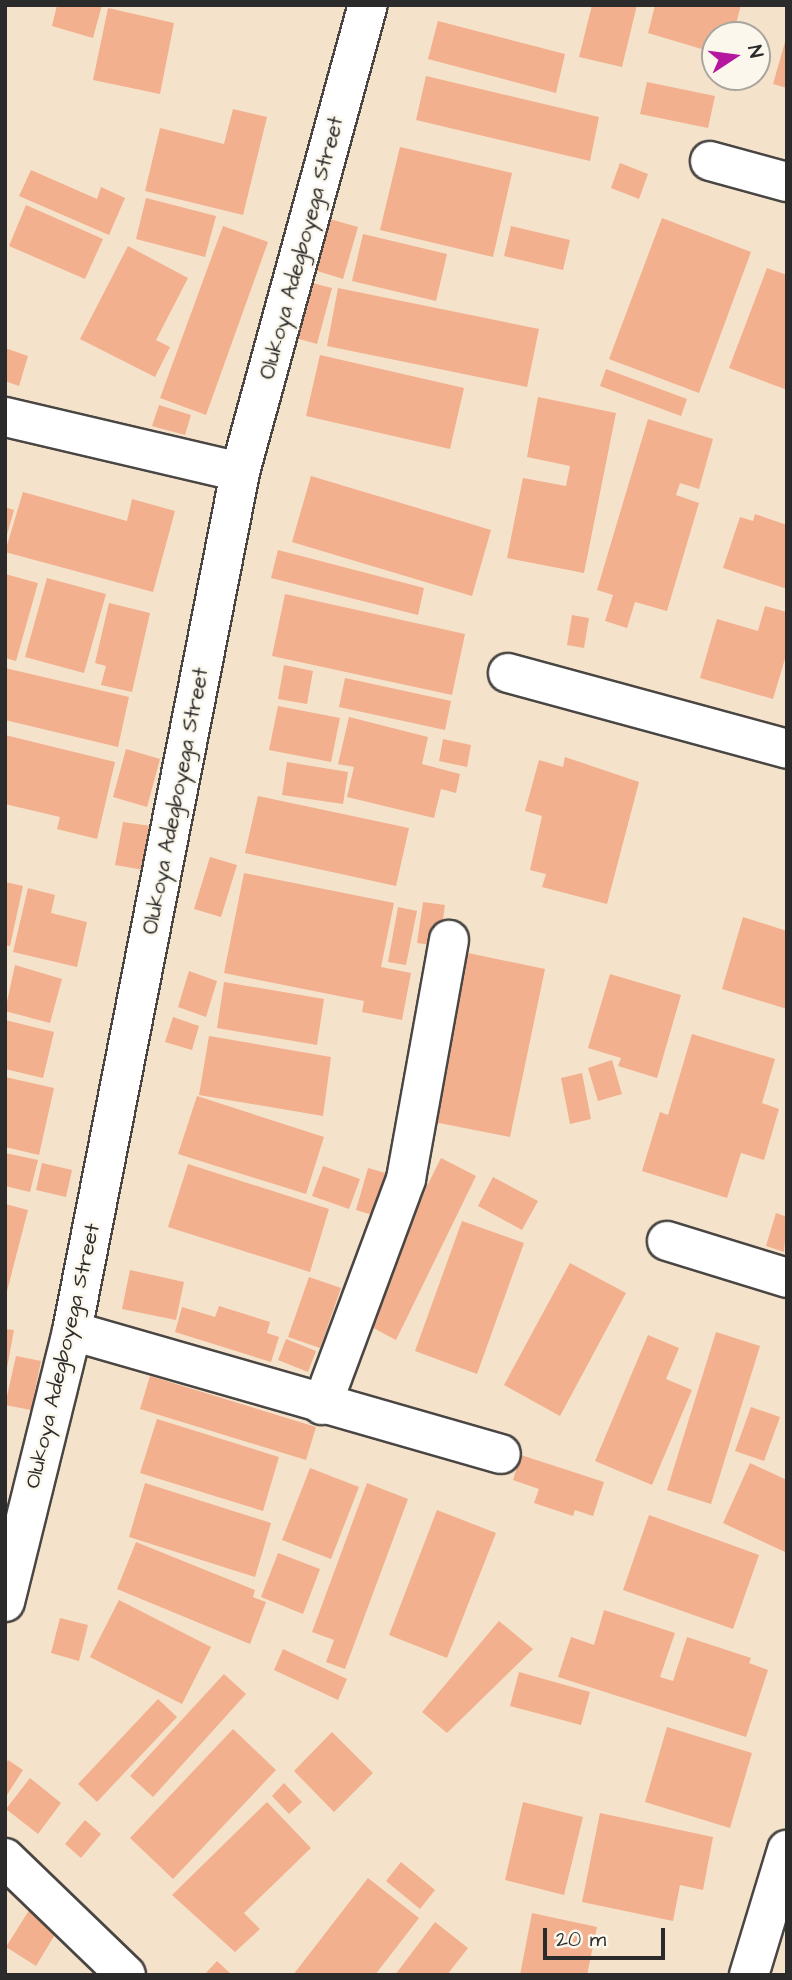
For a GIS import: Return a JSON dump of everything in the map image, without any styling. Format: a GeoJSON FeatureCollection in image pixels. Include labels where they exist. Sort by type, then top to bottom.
{"type":"FeatureCollection","features":[{"type":"Feature","properties":{"kind":"street","name":"Olukoya Adegboyega Street"},"geometry":{"type":"LineString","coordinates":[[5,1602],[72,1331],[240,472],[368,5]]}},
{"type":"Feature","properties":{"kind":"street"},"geometry":{"type":"LineString","coordinates":[[710,161],[787,182]]}},
{"type":"Feature","properties":{"kind":"street"},"geometry":{"type":"LineString","coordinates":[[5,417],[240,472]]}},
{"type":"Feature","properties":{"kind":"street"},"geometry":{"type":"LineString","coordinates":[[508,673],[787,749]]}},
{"type":"Feature","properties":{"kind":"street"},"geometry":{"type":"LineString","coordinates":[[322,1405],[406,1179],[449,940]]}},
{"type":"Feature","properties":{"kind":"street"},"geometry":{"type":"LineString","coordinates":[[667,1241],[787,1278]]}},
{"type":"Feature","properties":{"kind":"street"},"geometry":{"type":"LineString","coordinates":[[72,1331],[322,1405],[501,1454]]}},
{"type":"Feature","properties":{"kind":"street"},"geometry":{"type":"LineString","coordinates":[[748,1975],[787,1850]]}},
{"type":"Feature","properties":{"kind":"street"},"geometry":{"type":"LineString","coordinates":[[5,1858],[126,1975]]}},
{"type":"Feature","properties":{"kind":"building"},"geometry":{"type":"Polygon","coordinates":[[[57,5],[102,5],[93,38],[52,26],[57,5]]]}},
{"type":"Feature","properties":{"kind":"building"},"geometry":{"type":"Polygon","coordinates":[[[592,5],[637,5],[622,67],[579,57],[592,5]]]}},
{"type":"Feature","properties":{"kind":"building"},"geometry":{"type":"Polygon","coordinates":[[[655,5],[741,5],[737,21],[701,21],[701,49],[648,33],[655,5]]]}},
{"type":"Feature","properties":{"kind":"building"},"geometry":{"type":"Polygon","coordinates":[[[108,8],[174,23],[160,94],[93,80],[108,8]]]}},
{"type":"Feature","properties":{"kind":"building"},"geometry":{"type":"Polygon","coordinates":[[[438,21],[565,54],[556,93],[428,59],[438,21]]]}},
{"type":"Feature","properties":{"kind":"building"},"geometry":{"type":"Polygon","coordinates":[[[787,35],[787,88],[773,84],[787,35]]]}},
{"type":"Feature","properties":{"kind":"building"},"geometry":{"type":"Polygon","coordinates":[[[426,76],[599,117],[590,161],[416,120],[426,76]]]}},
{"type":"Feature","properties":{"kind":"building"},"geometry":{"type":"Polygon","coordinates":[[[647,82],[715,96],[708,128],[640,114],[647,82]]]}},
{"type":"Feature","properties":{"kind":"building"},"geometry":{"type":"Polygon","coordinates":[[[233,109],[267,117],[243,215],[145,191],[160,128],[224,144],[233,109]]]}},
{"type":"Feature","properties":{"kind":"building"},"geometry":{"type":"Polygon","coordinates":[[[400,147],[512,173],[493,257],[380,230],[400,147]]]}},
{"type":"Feature","properties":{"kind":"building"},"geometry":{"type":"Polygon","coordinates":[[[620,163],[648,174],[639,199],[611,188],[620,163]]]}},
{"type":"Feature","properties":{"kind":"building"},"geometry":{"type":"Polygon","coordinates":[[[31,170],[97,199],[101,187],[125,198],[109,235],[19,196],[31,170]]]}},
{"type":"Feature","properties":{"kind":"building"},"geometry":{"type":"Polygon","coordinates":[[[146,198],[216,216],[205,257],[136,239],[146,198]]]}},
{"type":"Feature","properties":{"kind":"building"},"geometry":{"type":"Polygon","coordinates":[[[26,205],[103,239],[85,279],[9,246],[26,205]]]}},
{"type":"Feature","properties":{"kind":"building"},"geometry":{"type":"Polygon","coordinates":[[[326,218],[358,227],[343,279],[311,269],[326,218]]]}},
{"type":"Feature","properties":{"kind":"building"},"geometry":{"type":"Polygon","coordinates":[[[662,218],[751,252],[699,393],[609,359],[662,218]]]}},
{"type":"Feature","properties":{"kind":"building"},"geometry":{"type":"Polygon","coordinates":[[[223,226],[268,242],[206,415],[160,398],[223,226]]]}},
{"type":"Feature","properties":{"kind":"building"},"geometry":{"type":"Polygon","coordinates":[[[511,226],[570,240],[563,270],[504,256],[511,226]]]}},
{"type":"Feature","properties":{"kind":"building"},"geometry":{"type":"Polygon","coordinates":[[[363,234],[447,254],[436,301],[352,281],[363,234]]]}},
{"type":"Feature","properties":{"kind":"building"},"geometry":{"type":"Polygon","coordinates":[[[128,246],[188,278],[156,340],[170,347],[155,377],[80,339],[128,246]]]}},
{"type":"Feature","properties":{"kind":"building"},"geometry":{"type":"Polygon","coordinates":[[[767,268],[787,275],[787,390],[729,368],[767,268]]]}},
{"type":"Feature","properties":{"kind":"building"},"geometry":{"type":"Polygon","coordinates":[[[308,282],[332,288],[317,344],[292,337],[308,282]]]}},
{"type":"Feature","properties":{"kind":"building"},"geometry":{"type":"Polygon","coordinates":[[[338,288],[539,329],[527,387],[327,346],[338,288]]]}},
{"type":"Feature","properties":{"kind":"building"},"geometry":{"type":"Polygon","coordinates":[[[5,348],[28,356],[19,386],[5,381],[5,348]]]}},
{"type":"Feature","properties":{"kind":"building"},"geometry":{"type":"Polygon","coordinates":[[[320,355],[464,388],[450,449],[306,416],[320,355]]]}},
{"type":"Feature","properties":{"kind":"building"},"geometry":{"type":"Polygon","coordinates":[[[606,369],[687,399],[681,416],[600,386],[606,369]]]}},
{"type":"Feature","properties":{"kind":"building"},"geometry":{"type":"Polygon","coordinates":[[[538,397],[616,413],[584,573],[507,558],[523,478],[566,486],[570,466],[527,457],[538,397]]]}},
{"type":"Feature","properties":{"kind":"building"},"geometry":{"type":"Polygon","coordinates":[[[159,405],[191,415],[185,435],[152,426],[159,405]]]}},
{"type":"Feature","properties":{"kind":"building"},"geometry":{"type":"Polygon","coordinates":[[[648,419],[713,439],[699,489],[680,483],[676,495],[699,503],[667,611],[635,602],[627,628],[605,621],[613,595],[597,590],[648,419]]]}},
{"type":"Feature","properties":{"kind":"building"},"geometry":{"type":"Polygon","coordinates":[[[311,476],[491,530],[472,596],[292,542],[311,476]]]}},
{"type":"Feature","properties":{"kind":"building"},"geometry":{"type":"Polygon","coordinates":[[[23,492],[127,521],[132,499],[175,511],[153,592],[5,552],[23,492]]]}},
{"type":"Feature","properties":{"kind":"building"},"geometry":{"type":"Polygon","coordinates":[[[5,507],[14,510],[6,538],[5,538],[5,507]]]}},
{"type":"Feature","properties":{"kind":"building"},"geometry":{"type":"Polygon","coordinates":[[[755,514],[787,525],[787,589],[723,568],[740,517],[753,521],[755,514]]]}},
{"type":"Feature","properties":{"kind":"building"},"geometry":{"type":"Polygon","coordinates":[[[278,550],[424,588],[418,615],[271,578],[278,550]]]}},
{"type":"Feature","properties":{"kind":"building"},"geometry":{"type":"Polygon","coordinates":[[[5,574],[38,583],[16,661],[5,658],[5,574]]]}},
{"type":"Feature","properties":{"kind":"building"},"geometry":{"type":"Polygon","coordinates":[[[47,578],[106,594],[84,673],[25,657],[47,578]]]}},
{"type":"Feature","properties":{"kind":"building"},"geometry":{"type":"Polygon","coordinates":[[[285,594],[465,634],[452,695],[272,656],[285,594]]]}},
{"type":"Feature","properties":{"kind":"building"},"geometry":{"type":"Polygon","coordinates":[[[109,603],[150,613],[132,692],[101,685],[106,666],[95,663],[109,603]]]}},
{"type":"Feature","properties":{"kind":"building"},"geometry":{"type":"Polygon","coordinates":[[[765,606],[787,612],[787,652],[773,699],[700,678],[717,619],[758,631],[765,606]]]}},
{"type":"Feature","properties":{"kind":"building"},"geometry":{"type":"Polygon","coordinates":[[[572,615],[589,618],[584,648],[567,645],[572,615]]]}},
{"type":"Feature","properties":{"kind":"building"},"geometry":{"type":"Polygon","coordinates":[[[284,665],[313,671],[307,704],[278,699],[284,665]]]}},
{"type":"Feature","properties":{"kind":"building"},"geometry":{"type":"Polygon","coordinates":[[[5,668],[129,697],[118,747],[5,720],[5,668]]]}},
{"type":"Feature","properties":{"kind":"building"},"geometry":{"type":"Polygon","coordinates":[[[345,678],[451,701],[445,730],[339,707],[345,678]]]}},
{"type":"Feature","properties":{"kind":"building"},"geometry":{"type":"Polygon","coordinates":[[[278,706],[340,718],[331,762],[269,750],[278,706]]]}},
{"type":"Feature","properties":{"kind":"building"},"geometry":{"type":"Polygon","coordinates":[[[349,717],[428,737],[422,764],[460,774],[456,793],[441,789],[434,818],[347,797],[354,767],[338,764],[349,717]]]}},
{"type":"Feature","properties":{"kind":"building"},"geometry":{"type":"Polygon","coordinates":[[[5,735],[115,762],[97,839],[57,829],[60,817],[5,804],[5,735]]]}},
{"type":"Feature","properties":{"kind":"building"},"geometry":{"type":"Polygon","coordinates":[[[443,739],[471,745],[467,767],[439,761],[443,739]]]}},
{"type":"Feature","properties":{"kind":"building"},"geometry":{"type":"Polygon","coordinates":[[[126,749],[160,759],[147,807],[113,797],[126,749]]]}},
{"type":"Feature","properties":{"kind":"building"},"geometry":{"type":"Polygon","coordinates":[[[565,757],[639,782],[607,904],[542,887],[546,874],[530,870],[542,816],[525,811],[539,760],[563,767],[565,757]]]}},
{"type":"Feature","properties":{"kind":"building"},"geometry":{"type":"Polygon","coordinates":[[[287,762],[348,772],[343,804],[282,795],[287,762]]]}},
{"type":"Feature","properties":{"kind":"building"},"geometry":{"type":"Polygon","coordinates":[[[258,796],[409,828],[396,886],[245,853],[258,796]]]}},
{"type":"Feature","properties":{"kind":"building"},"geometry":{"type":"Polygon","coordinates":[[[123,822],[151,826],[144,870],[115,865],[123,822]]]}},
{"type":"Feature","properties":{"kind":"building"},"geometry":{"type":"Polygon","coordinates":[[[210,857],[237,865],[221,917],[194,909],[210,857]]]}},
{"type":"Feature","properties":{"kind":"building"},"geometry":{"type":"Polygon","coordinates":[[[244,873],[394,903],[381,967],[411,973],[402,1020],[362,1012],[364,1001],[224,973],[244,873]]]}},
{"type":"Feature","properties":{"kind":"building"},"geometry":{"type":"Polygon","coordinates":[[[5,882],[23,886],[10,946],[5,945],[5,882]]]}},
{"type":"Feature","properties":{"kind":"building"},"geometry":{"type":"Polygon","coordinates":[[[28,888],[55,895],[51,913],[87,922],[77,967],[13,952],[28,888]]]}},
{"type":"Feature","properties":{"kind":"building"},"geometry":{"type":"Polygon","coordinates":[[[423,902],[445,905],[439,946],[417,943],[423,902]]]}},
{"type":"Feature","properties":{"kind":"building"},"geometry":{"type":"Polygon","coordinates":[[[398,907],[417,911],[406,965],[388,962],[398,907]]]}},
{"type":"Feature","properties":{"kind":"building"},"geometry":{"type":"Polygon","coordinates":[[[743,917],[787,931],[787,1009],[722,989],[743,917]]]}},
{"type":"Feature","properties":{"kind":"building"},"geometry":{"type":"Polygon","coordinates":[[[463,952],[545,969],[510,1137],[429,1121],[463,952]]]}},
{"type":"Feature","properties":{"kind":"building"},"geometry":{"type":"Polygon","coordinates":[[[15,965],[62,979],[50,1023],[5,1011],[15,965]]]}},
{"type":"Feature","properties":{"kind":"building"},"geometry":{"type":"Polygon","coordinates":[[[189,971],[217,981],[206,1017],[178,1007],[189,971]]]}},
{"type":"Feature","properties":{"kind":"building"},"geometry":{"type":"Polygon","coordinates":[[[610,974],[681,995],[657,1078],[618,1066],[621,1058],[588,1048],[610,974]]]}},
{"type":"Feature","properties":{"kind":"building"},"geometry":{"type":"Polygon","coordinates":[[[224,982],[324,999],[317,1045],[217,1028],[224,982]]]}},
{"type":"Feature","properties":{"kind":"building"},"geometry":{"type":"Polygon","coordinates":[[[173,1017],[199,1026],[192,1050],[165,1042],[173,1017]]]}},
{"type":"Feature","properties":{"kind":"building"},"geometry":{"type":"Polygon","coordinates":[[[5,1020],[54,1032],[43,1078],[5,1069],[5,1020]]]}},
{"type":"Feature","properties":{"kind":"building"},"geometry":{"type":"Polygon","coordinates":[[[692,1034],[775,1059],[762,1103],[779,1109],[764,1160],[741,1153],[727,1198],[642,1171],[660,1112],[668,1115],[692,1034]]]}},
{"type":"Feature","properties":{"kind":"building"},"geometry":{"type":"Polygon","coordinates":[[[209,1036],[331,1057],[323,1116],[199,1095],[209,1036]]]}},
{"type":"Feature","properties":{"kind":"building"},"geometry":{"type":"Polygon","coordinates":[[[612,1060],[622,1094],[598,1101],[588,1068],[612,1060]]]}},
{"type":"Feature","properties":{"kind":"building"},"geometry":{"type":"Polygon","coordinates":[[[582,1073],[591,1119],[570,1124],[561,1078],[582,1073]]]}},
{"type":"Feature","properties":{"kind":"building"},"geometry":{"type":"Polygon","coordinates":[[[5,1077],[54,1088],[39,1155],[5,1147],[5,1077]]]}},
{"type":"Feature","properties":{"kind":"building"},"geometry":{"type":"Polygon","coordinates":[[[197,1096],[324,1137],[306,1194],[178,1154],[197,1096]]]}},
{"type":"Feature","properties":{"kind":"building"},"geometry":{"type":"Polygon","coordinates":[[[5,1153],[38,1160],[30,1192],[5,1186],[5,1153]]]}},
{"type":"Feature","properties":{"kind":"building"},"geometry":{"type":"Polygon","coordinates":[[[441,1158],[476,1176],[396,1340],[360,1321],[441,1158]]]}},
{"type":"Feature","properties":{"kind":"building"},"geometry":{"type":"Polygon","coordinates":[[[42,1163],[72,1170],[66,1197],[36,1190],[42,1163]]]}},
{"type":"Feature","properties":{"kind":"building"},"geometry":{"type":"Polygon","coordinates":[[[188,1164],[329,1209],[310,1272],[168,1227],[188,1164]]]}},
{"type":"Feature","properties":{"kind":"building"},"geometry":{"type":"Polygon","coordinates":[[[323,1166],[360,1179],[349,1209],[312,1196],[323,1166]]]}},
{"type":"Feature","properties":{"kind":"building"},"geometry":{"type":"Polygon","coordinates":[[[368,1168],[389,1174],[376,1216],[356,1210],[368,1168]]]}},
{"type":"Feature","properties":{"kind":"building"},"geometry":{"type":"Polygon","coordinates":[[[493,1177],[538,1201],[522,1230],[478,1206],[493,1177]]]}},
{"type":"Feature","properties":{"kind":"building"},"geometry":{"type":"Polygon","coordinates":[[[5,1204],[28,1210],[6,1295],[5,1294],[5,1204]]]}},
{"type":"Feature","properties":{"kind":"building"},"geometry":{"type":"Polygon","coordinates":[[[776,1213],[787,1217],[784,1252],[766,1246],[776,1213]]]}},
{"type":"Feature","properties":{"kind":"building"},"geometry":{"type":"Polygon","coordinates":[[[462,1221],[524,1243],[477,1374],[415,1351],[462,1221]]]}},
{"type":"Feature","properties":{"kind":"building"},"geometry":{"type":"Polygon","coordinates":[[[570,1263],[626,1293],[560,1416],[504,1385],[570,1263]]]}},
{"type":"Feature","properties":{"kind":"building"},"geometry":{"type":"Polygon","coordinates":[[[130,1270],[184,1282],[176,1320],[122,1309],[130,1270]]]}},
{"type":"Feature","properties":{"kind":"building"},"geometry":{"type":"Polygon","coordinates":[[[309,1277],[341,1288],[320,1348],[288,1337],[309,1277]]]}},
{"type":"Feature","properties":{"kind":"building"},"geometry":{"type":"Polygon","coordinates":[[[219,1306],[270,1322],[267,1333],[279,1337],[271,1362],[175,1332],[182,1307],[215,1317],[219,1306]]]}},
{"type":"Feature","properties":{"kind":"building"},"geometry":{"type":"Polygon","coordinates":[[[5,1329],[14,1330],[7,1368],[5,1368],[5,1329]]]}},
{"type":"Feature","properties":{"kind":"building"},"geometry":{"type":"Polygon","coordinates":[[[716,1332],[760,1346],[711,1504],[667,1490],[716,1332]]]}},
{"type":"Feature","properties":{"kind":"building"},"geometry":{"type":"Polygon","coordinates":[[[648,1335],[679,1348],[666,1379],[692,1390],[652,1485],[595,1461],[648,1335]]]}},
{"type":"Feature","properties":{"kind":"building"},"geometry":{"type":"Polygon","coordinates":[[[286,1339],[316,1351],[308,1372],[278,1360],[286,1339]]]}},
{"type":"Feature","properties":{"kind":"building"},"geometry":{"type":"Polygon","coordinates":[[[16,1356],[41,1361],[31,1410],[5,1405],[16,1356]]]}},
{"type":"Feature","properties":{"kind":"building"},"geometry":{"type":"Polygon","coordinates":[[[150,1376],[316,1427],[306,1460],[140,1409],[150,1376]]]}},
{"type":"Feature","properties":{"kind":"building"},"geometry":{"type":"Polygon","coordinates":[[[751,1407],[780,1417],[764,1461],[735,1451],[751,1407]]]}},
{"type":"Feature","properties":{"kind":"building"},"geometry":{"type":"Polygon","coordinates":[[[157,1419],[279,1457],[263,1511],[140,1473],[157,1419]]]}},
{"type":"Feature","properties":{"kind":"building"},"geometry":{"type":"Polygon","coordinates":[[[521,1455],[604,1482],[593,1516],[575,1510],[573,1516],[534,1503],[539,1489],[513,1480],[521,1455]]]}},
{"type":"Feature","properties":{"kind":"building"},"geometry":{"type":"Polygon","coordinates":[[[750,1463],[787,1480],[787,1553],[723,1523],[750,1463]]]}},
{"type":"Feature","properties":{"kind":"building"},"geometry":{"type":"Polygon","coordinates":[[[310,1468],[359,1487],[331,1559],[282,1540],[310,1468]]]}},
{"type":"Feature","properties":{"kind":"building"},"geometry":{"type":"Polygon","coordinates":[[[145,1483],[271,1523],[255,1577],[129,1537],[145,1483]]]}},
{"type":"Feature","properties":{"kind":"building"},"geometry":{"type":"Polygon","coordinates":[[[367,1483],[408,1499],[345,1669],[326,1662],[334,1640],[312,1632],[367,1483]]]}},
{"type":"Feature","properties":{"kind":"building"},"geometry":{"type":"Polygon","coordinates":[[[437,1510],[496,1533],[447,1658],[389,1635],[437,1510]]]}},
{"type":"Feature","properties":{"kind":"building"},"geometry":{"type":"Polygon","coordinates":[[[649,1515],[759,1555],[733,1629],[623,1590],[649,1515]]]}},
{"type":"Feature","properties":{"kind":"building"},"geometry":{"type":"Polygon","coordinates":[[[136,1542],[255,1590],[253,1597],[266,1602],[250,1644],[117,1589],[136,1542]]]}},
{"type":"Feature","properties":{"kind":"building"},"geometry":{"type":"Polygon","coordinates":[[[278,1553],[320,1569],[303,1614],[261,1597],[278,1553]]]}},
{"type":"Feature","properties":{"kind":"building"},"geometry":{"type":"Polygon","coordinates":[[[119,1600],[211,1647],[182,1704],[90,1657],[119,1600]]]}},
{"type":"Feature","properties":{"kind":"building"},"geometry":{"type":"Polygon","coordinates":[[[604,1610],[675,1633],[660,1677],[673,1681],[687,1637],[751,1658],[749,1663],[768,1670],[746,1737],[558,1677],[571,1637],[594,1645],[604,1610]]]}},
{"type":"Feature","properties":{"kind":"building"},"geometry":{"type":"Polygon","coordinates":[[[60,1618],[88,1625],[79,1661],[51,1653],[60,1618]]]}},
{"type":"Feature","properties":{"kind":"building"},"geometry":{"type":"Polygon","coordinates":[[[499,1621],[533,1649],[447,1733],[422,1712],[499,1621]]]}},
{"type":"Feature","properties":{"kind":"building"},"geometry":{"type":"Polygon","coordinates":[[[283,1649],[347,1679],[338,1700],[274,1670],[283,1649]]]}},
{"type":"Feature","properties":{"kind":"building"},"geometry":{"type":"Polygon","coordinates":[[[519,1672],[590,1692],[581,1725],[510,1706],[519,1672]]]}},
{"type":"Feature","properties":{"kind":"building"},"geometry":{"type":"Polygon","coordinates":[[[224,1674],[246,1694],[153,1797],[130,1776],[224,1674]]]}},
{"type":"Feature","properties":{"kind":"building"},"geometry":{"type":"Polygon","coordinates":[[[158,1699],[177,1717],[97,1802],[78,1784],[158,1699]]]}},
{"type":"Feature","properties":{"kind":"building"},"geometry":{"type":"Polygon","coordinates":[[[667,1727],[752,1753],[730,1828],[645,1802],[667,1727]]]}},
{"type":"Feature","properties":{"kind":"building"},"geometry":{"type":"Polygon","coordinates":[[[233,1729],[276,1770],[173,1879],[130,1838],[233,1729]]]}},
{"type":"Feature","properties":{"kind":"building"},"geometry":{"type":"Polygon","coordinates":[[[332,1732],[373,1773],[334,1812],[294,1771],[332,1732]]]}},
{"type":"Feature","properties":{"kind":"building"},"geometry":{"type":"Polygon","coordinates":[[[8,1760],[23,1770],[5,1798],[5,1764],[8,1760]]]}},
{"type":"Feature","properties":{"kind":"building"},"geometry":{"type":"Polygon","coordinates":[[[30,1778],[61,1803],[38,1834],[6,1809],[30,1778]]]}},
{"type":"Feature","properties":{"kind":"building"},"geometry":{"type":"Polygon","coordinates":[[[284,1783],[302,1802],[289,1814],[272,1796],[284,1783]]]}},
{"type":"Feature","properties":{"kind":"building"},"geometry":{"type":"Polygon","coordinates":[[[267,1802],[311,1848],[244,1913],[260,1929],[235,1952],[172,1895],[267,1802]]]}},
{"type":"Feature","properties":{"kind":"building"},"geometry":{"type":"Polygon","coordinates":[[[523,1802],[583,1817],[564,1895],[505,1880],[523,1802]]]}},
{"type":"Feature","properties":{"kind":"building"},"geometry":{"type":"Polygon","coordinates":[[[600,1813],[713,1837],[703,1890],[680,1885],[673,1921],[582,1902],[600,1813]]]}},
{"type":"Feature","properties":{"kind":"building"},"geometry":{"type":"Polygon","coordinates":[[[85,1820],[101,1834],[81,1858],[65,1844],[85,1820]]]}},
{"type":"Feature","properties":{"kind":"building"},"geometry":{"type":"Polygon","coordinates":[[[401,1862],[435,1890],[420,1909],[386,1881],[401,1862]]]}},
{"type":"Feature","properties":{"kind":"building"},"geometry":{"type":"Polygon","coordinates":[[[368,1878],[419,1918],[375,1975],[293,1975],[368,1878]]]}},
{"type":"Feature","properties":{"kind":"building"},"geometry":{"type":"Polygon","coordinates":[[[33,1904],[62,1923],[36,1966],[6,1947],[33,1904]]]}},
{"type":"Feature","properties":{"kind":"building"},"geometry":{"type":"Polygon","coordinates":[[[532,1913],[597,1927],[587,1975],[520,1975],[532,1913]]]}},
{"type":"Feature","properties":{"kind":"building"},"geometry":{"type":"Polygon","coordinates":[[[435,1922],[468,1948],[447,1975],[395,1975],[435,1922]]]}},
{"type":"Feature","properties":{"kind":"building"},"geometry":{"type":"Polygon","coordinates":[[[217,1961],[232,1975],[204,1975],[217,1961]]]}}]}
